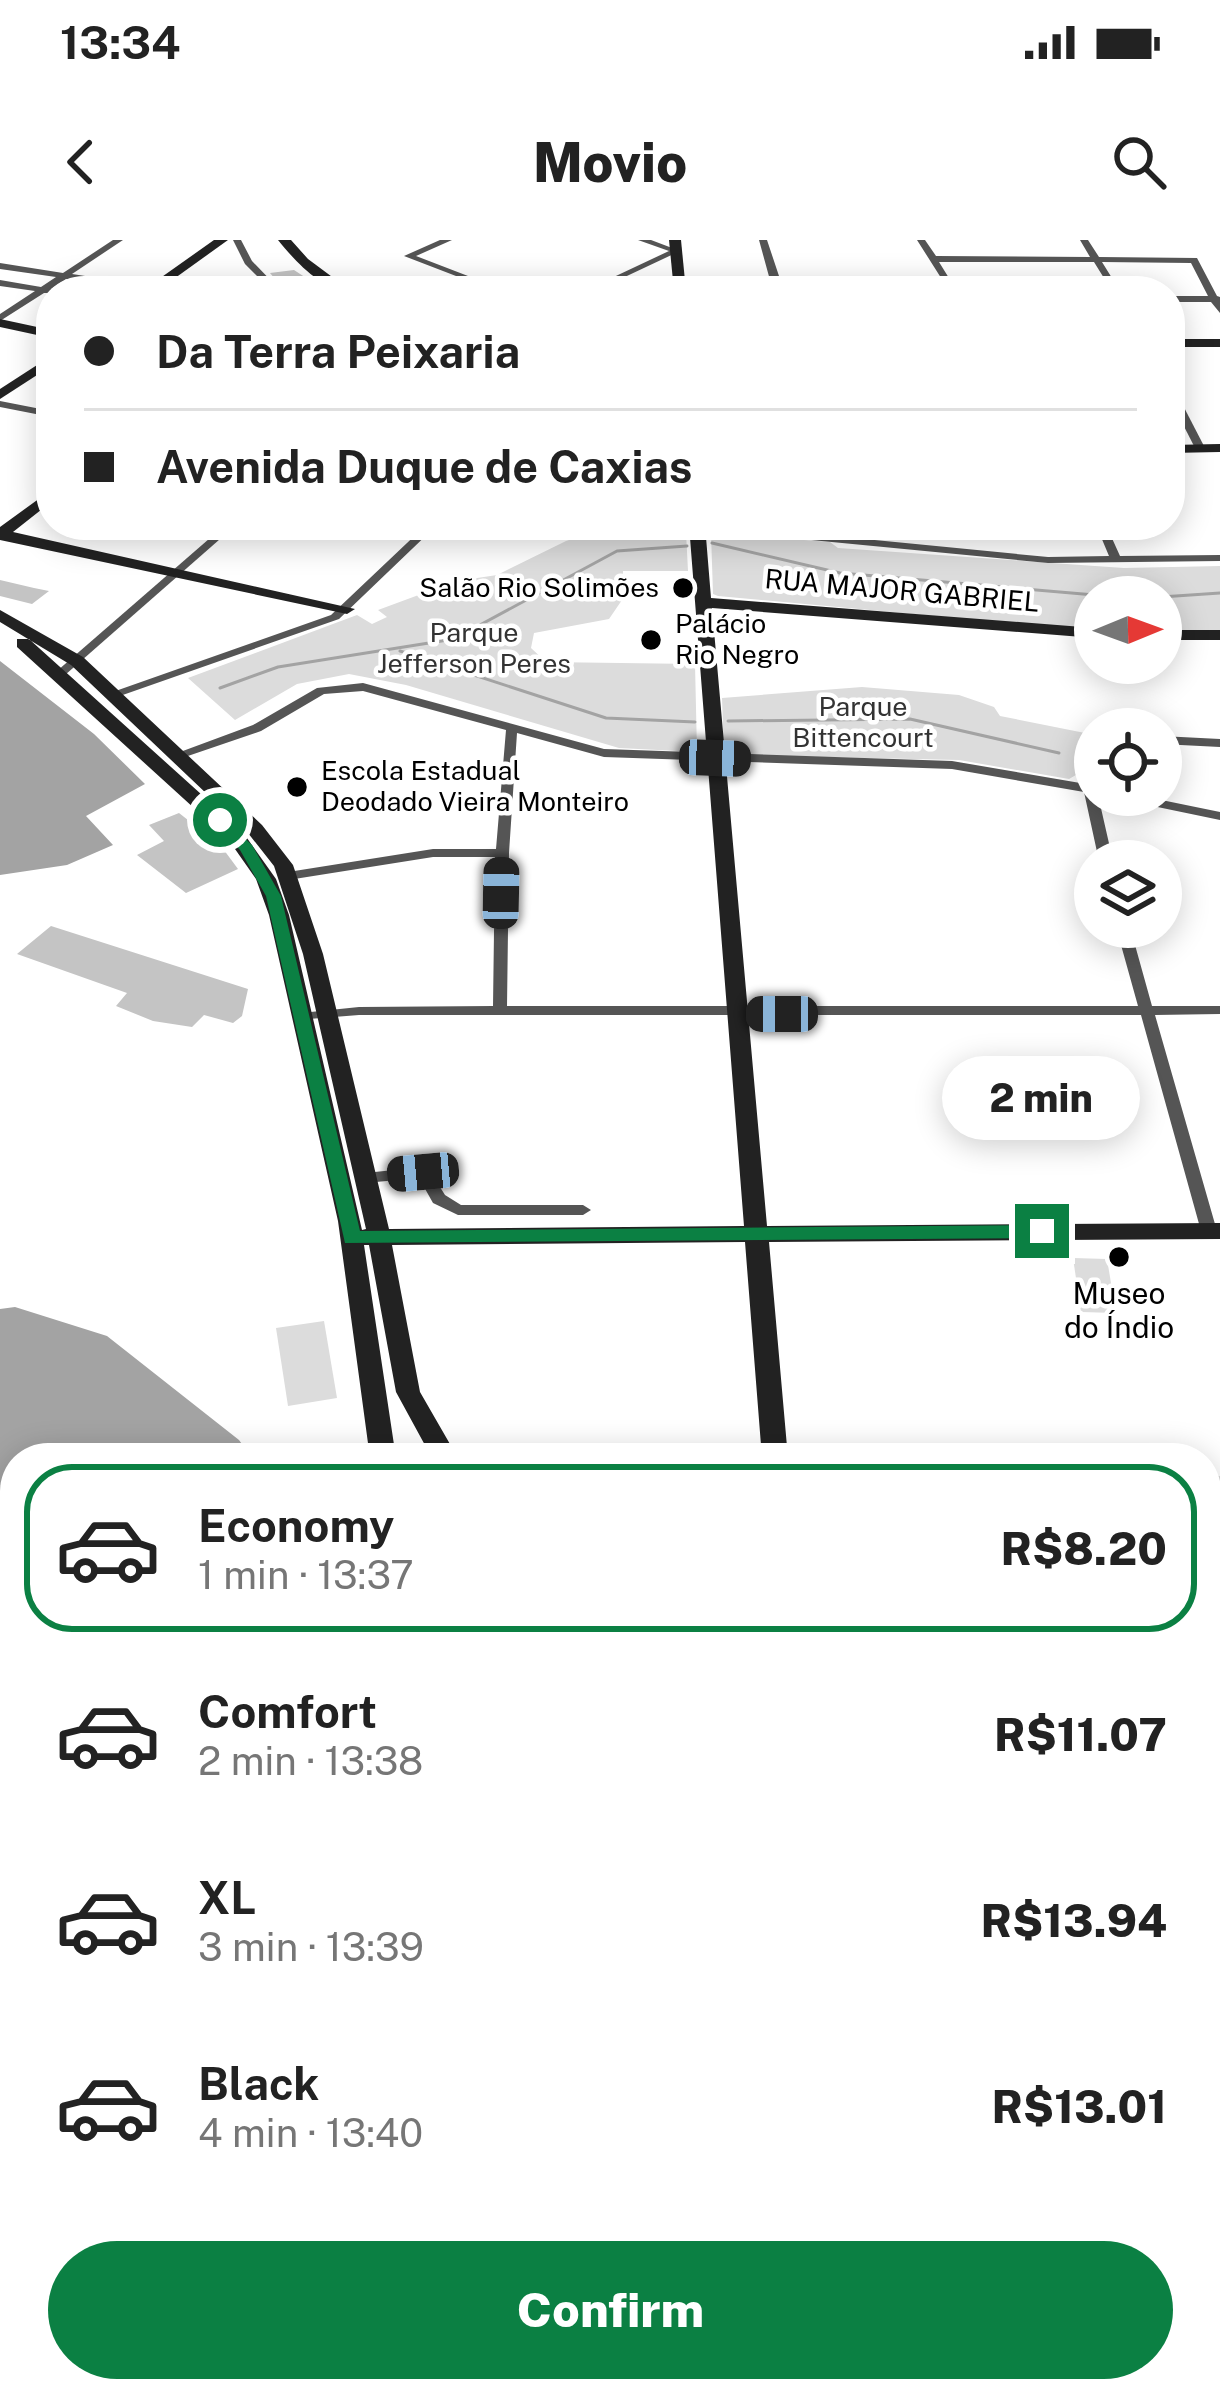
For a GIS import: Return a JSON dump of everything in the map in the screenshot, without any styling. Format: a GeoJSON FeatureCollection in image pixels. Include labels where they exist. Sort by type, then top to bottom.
{"type":"FeatureCollection","features":[{"type":"Feature","properties":{"kind":"street"},"geometry":{"type":"LineString","coordinates":[[0,266],[65,276],[119,240]]}},
{"type":"Feature","properties":{"kind":"street"},"geometry":{"type":"LineString","coordinates":[[170,276],[222,240]]}},
{"type":"Feature","properties":{"kind":"street"},"geometry":{"type":"LineString","coordinates":[[237,240],[262,276]]}},
{"type":"Feature","properties":{"kind":"street"},"geometry":{"type":"LineString","coordinates":[[284,240],[321,276]]}},
{"type":"Feature","properties":{"kind":"street"},"geometry":{"type":"LineString","coordinates":[[448,240],[408,256],[462,276]]}},
{"type":"Feature","properties":{"kind":"street"},"geometry":{"type":"LineString","coordinates":[[642,240],[676,245]]}},
{"type":"Feature","properties":{"kind":"street"},"geometry":{"type":"LineString","coordinates":[[764,240],[774,276]]}},
{"type":"Feature","properties":{"kind":"street"},"geometry":{"type":"LineString","coordinates":[[921,240],[944,276]]}},
{"type":"Feature","properties":{"kind":"street"},"geometry":{"type":"LineString","coordinates":[[1084,240],[1107,276]]}},
{"type":"Feature","properties":{"kind":"street"},"geometry":{"type":"LineString","coordinates":[[617,276],[676,245]]}},
{"type":"Feature","properties":{"kind":"street"},"geometry":{"type":"LineString","coordinates":[[676,245],[679,276]]}},
{"type":"Feature","properties":{"kind":"street"},"geometry":{"type":"LineString","coordinates":[[933,259],[1194,260],[1220,310]]}},
{"type":"Feature","properties":{"kind":"street"},"geometry":{"type":"LineString","coordinates":[[0,283],[36,289]]}},
{"type":"Feature","properties":{"kind":"street"},"geometry":{"type":"LineString","coordinates":[[0,320],[36,298]]}},
{"type":"Feature","properties":{"kind":"street"},"geometry":{"type":"LineString","coordinates":[[1185,299],[1217,299]]}},
{"type":"Feature","properties":{"kind":"street"},"geometry":{"type":"LineString","coordinates":[[0,320],[36,330]]}},
{"type":"Feature","properties":{"kind":"street"},"geometry":{"type":"LineString","coordinates":[[1185,347],[1220,346]]}},
{"type":"Feature","properties":{"kind":"street"},"geometry":{"type":"LineString","coordinates":[[0,395],[36,370]]}},
{"type":"Feature","properties":{"kind":"street"},"geometry":{"type":"LineString","coordinates":[[0,404],[36,411]]}},
{"type":"Feature","properties":{"kind":"street"},"geometry":{"type":"LineString","coordinates":[[1185,419],[1200,448]]}},
{"type":"Feature","properties":{"kind":"street"},"geometry":{"type":"LineString","coordinates":[[1185,448],[1220,448]]}},
{"type":"Feature","properties":{"kind":"street"},"geometry":{"type":"LineString","coordinates":[[0,534],[36,506]]}},
{"type":"Feature","properties":{"kind":"street"},"geometry":{"type":"LineString","coordinates":[[0,534],[347,609]]}},
{"type":"Feature","properties":{"kind":"street"},"geometry":{"type":"LineString","coordinates":[[69,667],[214,540]]}},
{"type":"Feature","properties":{"kind":"street"},"geometry":{"type":"LineString","coordinates":[[113,694],[347,609],[417,540]]}},
{"type":"Feature","properties":{"kind":"street"},"geometry":{"type":"LineString","coordinates":[[698,540],[774,1443]]}},
{"type":"Feature","properties":{"kind":"street"},"geometry":{"type":"LineString","coordinates":[[836,540],[1118,561],[1220,559]]}},
{"type":"Feature","properties":{"kind":"street"},"geometry":{"type":"LineString","coordinates":[[1108,540],[1118,561]]}},
{"type":"Feature","properties":{"kind":"street","name":"RUA MAJOR GABRIEL"},"geometry":{"type":"LineString","coordinates":[[703,602],[1074,631]]}},
{"type":"Feature","properties":{"kind":"street"},"geometry":{"type":"LineString","coordinates":[[0,615],[69,667],[136,742],[247,848],[266,879],[283,928],[352,1238],[381,1443]]}},
{"type":"Feature","properties":{"kind":"street"},"geometry":{"type":"LineString","coordinates":[[0,630],[113,694],[266,841],[288,876],[307,925],[379,1236],[408,1392],[437,1443]]}},
{"type":"Feature","properties":{"kind":"street"},"geometry":{"type":"LineString","coordinates":[[1182,634],[1220,635]]}},
{"type":"Feature","properties":{"kind":"street"},"geometry":{"type":"LineString","coordinates":[[178,755],[257,728],[321,691],[349,687],[378,690],[511,731],[604,753],[952,765],[1074,782]]}},
{"type":"Feature","properties":{"kind":"street"},"geometry":{"type":"LineString","coordinates":[[500,1012],[502,853],[511,731]]}},
{"type":"Feature","properties":{"kind":"street"},"geometry":{"type":"LineString","coordinates":[[136,742],[157,734]]}},
{"type":"Feature","properties":{"kind":"street"},"geometry":{"type":"LineString","coordinates":[[1182,741],[1220,742]]}},
{"type":"Feature","properties":{"kind":"street"},"geometry":{"type":"LineString","coordinates":[[1182,808],[1220,816]]}},
{"type":"Feature","properties":{"kind":"street"},"geometry":{"type":"LineString","coordinates":[[288,876],[414,855],[502,853]]}},
{"type":"Feature","properties":{"kind":"street"},"geometry":{"type":"LineString","coordinates":[[283,928],[307,925]]}},
{"type":"Feature","properties":{"kind":"street"},"geometry":{"type":"LineString","coordinates":[[352,1238],[1215,1231],[1129,948]]}},
{"type":"Feature","properties":{"kind":"street"},"geometry":{"type":"LineString","coordinates":[[301,1017],[326,1013],[1220,1010]]}},
{"type":"Feature","properties":{"kind":"street"},"geometry":{"type":"LineString","coordinates":[[365,1178],[423,1172],[439,1198],[458,1210],[583,1210]]}},
{"type":"Feature","properties":{"kind":"green space","name":"Parque Jefferson Peres"},"geometry":{"type":"Polygon","coordinates":[[[686,540],[688,571],[623,571],[622,600],[609,619],[534,633],[531,648],[546,662],[695,664],[697,752],[619,748],[406,685],[349,674],[297,684],[235,720],[188,678],[357,615],[372,624],[387,617],[378,610],[424,593],[455,598],[475,589],[464,580],[497,575],[566,541],[686,540]]]}},
{"type":"Feature","properties":{"kind":"green space"},"geometry":{"type":"Polygon","coordinates":[[[711,540],[804,540],[830,542],[838,548],[1124,568],[1220,566],[1220,630],[1182,630],[1182,576],[1074,576],[1074,629],[713,594],[711,540]]]}},
{"type":"Feature","properties":{"kind":"green space","name":"Parque Bittencourt"},"geometry":{"type":"Polygon","coordinates":[[[862,687],[959,695],[994,707],[1000,716],[1074,731],[1074,776],[959,760],[724,755],[722,698],[862,687]]]}},
{"type":"Feature","properties":{"kind":"green space"},"geometry":{"type":"Polygon","coordinates":[[[1029,1069],[1041,1120],[981,1121],[971,1070],[1029,1069]]]}},
{"type":"Feature","properties":{"kind":"green space"},"geometry":{"type":"Polygon","coordinates":[[[1104,1069],[1111,1094],[1043,1095],[1037,1070],[1104,1069]]]}},
{"type":"Feature","properties":{"kind":"green space"},"geometry":{"type":"Polygon","coordinates":[[[1073,1258],[1107,1259],[1116,1313],[1081,1312],[1073,1258]]]}},
{"type":"Feature","properties":{"kind":"green space"},"geometry":{"type":"Polygon","coordinates":[[[324,1321],[337,1398],[288,1406],[276,1328],[324,1321]]]}},
{"type":"Feature","properties":{"kind":"shaded area"},"geometry":{"type":"Polygon","coordinates":[[[0,661],[94,734],[145,784],[86,816],[113,845],[67,865],[0,875],[0,661]]]}},
{"type":"Feature","properties":{"kind":"shaded area"},"geometry":{"type":"Polygon","coordinates":[[[15,1307],[107,1336],[241,1443],[0,1443],[0,1309],[15,1307]]]}},
{"type":"Feature","properties":{"kind":"building"},"geometry":{"type":"Polygon","coordinates":[[[294,270],[303,276],[272,276],[270,273],[294,270]]]}},
{"type":"Feature","properties":{"kind":"building"},"geometry":{"type":"Polygon","coordinates":[[[0,580],[49,591],[32,604],[0,596],[0,580]]]}},
{"type":"Feature","properties":{"kind":"building"},"geometry":{"type":"Polygon","coordinates":[[[179,813],[221,846],[238,869],[186,893],[137,855],[164,841],[149,825],[179,813]]]}},
{"type":"Feature","properties":{"kind":"building"},"geometry":{"type":"Polygon","coordinates":[[[51,926],[248,989],[242,1016],[233,1023],[204,1015],[192,1027],[153,1021],[116,1006],[127,993],[17,954],[51,926]]]}},
{"type":"Feature","properties":{"kind":"waterway"},"geometry":{"type":"LineString","coordinates":[[712,543],[840,573],[1074,593]]}},
{"type":"Feature","properties":{"kind":"waterway"},"geometry":{"type":"LineString","coordinates":[[220,688],[278,667],[454,639],[617,551],[687,546]]}},
{"type":"Feature","properties":{"kind":"waterway"},"geometry":{"type":"LineString","coordinates":[[1182,596],[1220,593]]}},
{"type":"Feature","properties":{"kind":"waterway"},"geometry":{"type":"LineString","coordinates":[[400,651],[606,718],[695,722]]}},
{"type":"Feature","properties":{"kind":"waterway"},"geometry":{"type":"LineString","coordinates":[[728,721],[910,719],[1059,753]]}},
{"type":"Feature","properties":{"kind":"place","name":"Salão Rio Solimões"},"geometry":{"type":"Point","coordinates":[683,588]}},
{"type":"Feature","properties":{"kind":"place","name":"Palácio Rio Negro"},"geometry":{"type":"Point","coordinates":[651,640]}},
{"type":"Feature","properties":{"kind":"place","name":"Escola Estadual Deodado Vieira Monteiro"},"geometry":{"type":"Point","coordinates":[297,787]}},
{"type":"Feature","properties":{"kind":"place","name":"Museo do Índio"},"geometry":{"type":"Point","coordinates":[1119,1257]}},
{"type":"Feature","properties":{"kind":"route"},"geometry":{"type":"LineString","coordinates":[[220,820],[247,848],[274,896],[352,1238],[1042,1231]]}}]}
